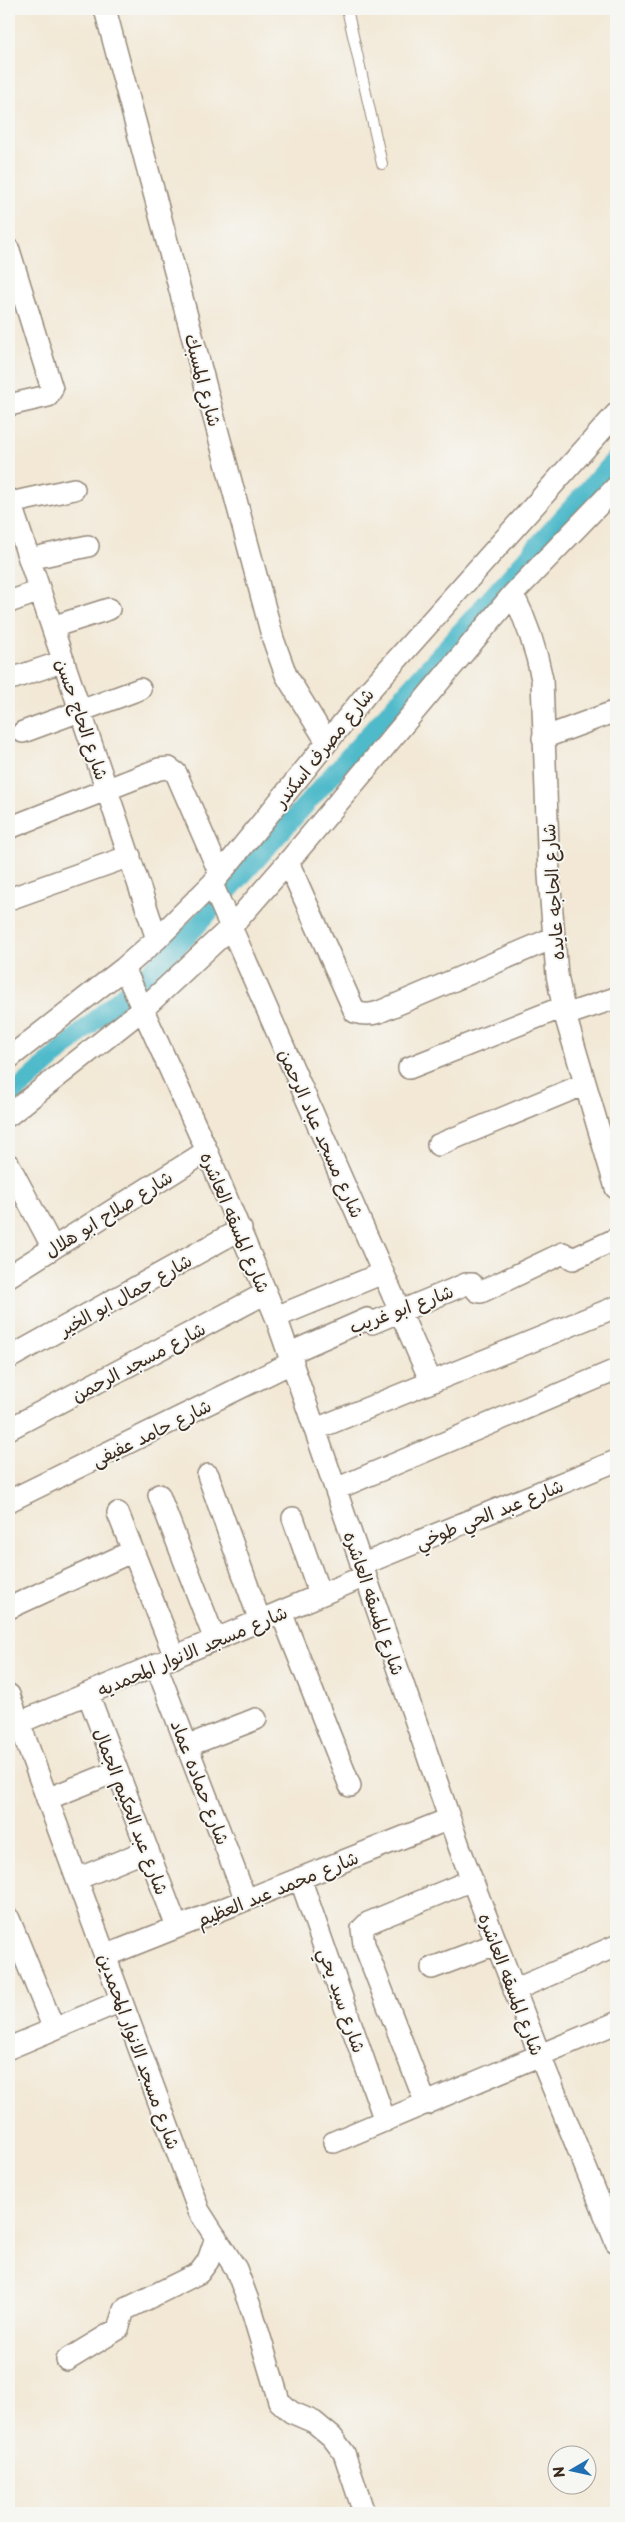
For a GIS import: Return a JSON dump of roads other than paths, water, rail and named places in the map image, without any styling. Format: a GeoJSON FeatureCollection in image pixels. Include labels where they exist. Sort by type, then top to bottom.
{"type":"FeatureCollection","features":[{"type":"Feature","properties":{"kind":"street","name":"شارع المسبك"},"geometry":{"type":"LineString","coordinates":[[105,9],[273,639],[286,675],[327,742]]}},
{"type":"Feature","properties":{"kind":"street"},"geometry":{"type":"LineString","coordinates":[[9,250],[51,384],[51,394],[48,396],[9,405]]}},
{"type":"Feature","properties":{"kind":"street","name":"شارع مصرف اسكندر"},"geometry":{"type":"LineString","coordinates":[[9,1058],[124,968],[157,939],[216,879],[368,692],[616,414]]}},
{"type":"Feature","properties":{"kind":"street"},"geometry":{"type":"LineString","coordinates":[[9,1115],[143,1009],[232,926],[513,594],[616,487]]}},
{"type":"Feature","properties":{"kind":"street"},"geometry":{"type":"LineString","coordinates":[[9,501],[74,488]]}},
{"type":"Feature","properties":{"kind":"street","name":"شارع الحاج حسن"},"geometry":{"type":"LineString","coordinates":[[9,501],[22,557],[40,591],[157,939]]}},
{"type":"Feature","properties":{"kind":"street"},"geometry":{"type":"LineString","coordinates":[[22,557],[88,546]]}},
{"type":"Feature","properties":{"kind":"street"},"geometry":{"type":"LineString","coordinates":[[9,602],[40,591]]}},
{"type":"Feature","properties":{"kind":"street","name":"شارع الحاجه عايده"},"geometry":{"type":"LineString","coordinates":[[513,594],[527,622],[536,650],[544,708],[543,738],[553,938],[564,1011],[616,1188]]}},
{"type":"Feature","properties":{"kind":"street"},"geometry":{"type":"LineString","coordinates":[[52,627],[108,609]]}},
{"type":"Feature","properties":{"kind":"street"},"geometry":{"type":"LineString","coordinates":[[14,678],[64,660]]}},
{"type":"Feature","properties":{"kind":"street"},"geometry":{"type":"LineString","coordinates":[[23,732],[140,689]]}},
{"type":"Feature","properties":{"kind":"street"},"geometry":{"type":"LineString","coordinates":[[543,738],[616,711]]}},
{"type":"Feature","properties":{"kind":"street","name":"شارع مسجد عباد الرحمن"},"geometry":{"type":"LineString","coordinates":[[108,790],[164,768],[173,770],[216,879],[232,926],[431,1382]]}},
{"type":"Feature","properties":{"kind":"street"},"geometry":{"type":"LineString","coordinates":[[9,828],[108,790]]}},
{"type":"Feature","properties":{"kind":"street"},"geometry":{"type":"LineString","coordinates":[[9,899],[130,856]]}},
{"type":"Feature","properties":{"kind":"street"},"geometry":{"type":"LineString","coordinates":[[288,862],[354,1012],[370,1015],[379,1012],[553,938]]}},
{"type":"Feature","properties":{"kind":"street","name":"شارع المسقه العاشره"},"geometry":{"type":"LineString","coordinates":[[124,968],[241,1229],[276,1317],[449,1819],[540,2056],[616,2242]]}},
{"type":"Feature","properties":{"kind":"street"},"geometry":{"type":"LineString","coordinates":[[409,1068],[564,1011],[616,998]]}},
{"type":"Feature","properties":{"kind":"street"},"geometry":{"type":"LineString","coordinates":[[438,1145],[585,1084]]}},
{"type":"Feature","properties":{"kind":"street","name":"شارع صلاح ابو هلال"},"geometry":{"type":"LineString","coordinates":[[9,1276],[206,1151]]}},
{"type":"Feature","properties":{"kind":"street"},"geometry":{"type":"LineString","coordinates":[[9,1165],[52,1248]]}},
{"type":"Feature","properties":{"kind":"street","name":"شارع جمال ابو الخير"},"geometry":{"type":"LineString","coordinates":[[9,1358],[241,1229]]}},
{"type":"Feature","properties":{"kind":"street","name":"شارع ابو غريب"},"geometry":{"type":"LineString","coordinates":[[291,1357],[367,1319],[372,1323],[469,1283],[473,1285],[476,1291],[481,1292],[563,1253],[573,1258],[616,1239]]}},
{"type":"Feature","properties":{"kind":"street"},"geometry":{"type":"LineString","coordinates":[[276,1317],[383,1273]]}},
{"type":"Feature","properties":{"kind":"street","name":"شارع مسجد الرحمن"},"geometry":{"type":"LineString","coordinates":[[9,1429],[266,1293]]}},
{"type":"Feature","properties":{"kind":"street"},"geometry":{"type":"LineString","coordinates":[[316,1429],[616,1307]]}},
{"type":"Feature","properties":{"kind":"street","name":"شارع حامد عفيفى"},"geometry":{"type":"LineString","coordinates":[[9,1501],[291,1357]]}},
{"type":"Feature","properties":{"kind":"street"},"geometry":{"type":"LineString","coordinates":[[336,1489],[616,1370]]}},
{"type":"Feature","properties":{"kind":"street","name":"شارع عبد الحي طوخي"},"geometry":{"type":"LineString","coordinates":[[363,1571],[616,1460]]}},
{"type":"Feature","properties":{"kind":"street"},"geometry":{"type":"LineString","coordinates":[[208,1475],[260,1621]]}},
{"type":"Feature","properties":{"kind":"street"},"geometry":{"type":"LineString","coordinates":[[159,1495],[215,1640]]}},
{"type":"Feature","properties":{"kind":"street"},"geometry":{"type":"LineString","coordinates":[[118,1513],[175,1657]]}},
{"type":"Feature","properties":{"kind":"street"},"geometry":{"type":"LineString","coordinates":[[293,1518],[320,1596]]}},
{"type":"Feature","properties":{"kind":"street"},"geometry":{"type":"LineString","coordinates":[[9,1608],[133,1551]]}},
{"type":"Feature","properties":{"kind":"street","name":"شارع مسجد الانوار المحمديه"},"geometry":{"type":"LineString","coordinates":[[14,1725],[320,1596],[363,1571]]}},
{"type":"Feature","properties":{"kind":"street"},"geometry":{"type":"LineString","coordinates":[[281,1612],[350,1786]]}},
{"type":"Feature","properties":{"kind":"street","name":"شارع حماده عماد"},"geometry":{"type":"LineString","coordinates":[[156,1665],[246,1900]]}},
{"type":"Feature","properties":{"kind":"street","name":"شارع عبد الحكيم الجمال"},"geometry":{"type":"LineString","coordinates":[[88,1694],[177,1928]]}},
{"type":"Feature","properties":{"kind":"street","name":"شارع مسجد الانوار المحمدين"},"geometry":{"type":"LineString","coordinates":[[9,1696],[14,1725],[47,1799],[199,2210],[236,2269],[252,2311],[279,2401],[291,2412],[314,2422],[332,2437],[344,2453],[364,2513]]}},
{"type":"Feature","properties":{"kind":"street"},"geometry":{"type":"LineString","coordinates":[[187,1746],[256,1719]]}},
{"type":"Feature","properties":{"kind":"street"},"geometry":{"type":"LineString","coordinates":[[47,1799],[117,1771]]}},
{"type":"Feature","properties":{"kind":"street","name":"شارع محمد عبد العظيم"},"geometry":{"type":"LineString","coordinates":[[105,1956],[449,1819]]}},
{"type":"Feature","properties":{"kind":"street"},"geometry":{"type":"LineString","coordinates":[[77,1879],[148,1850]]}},
{"type":"Feature","properties":{"kind":"street","name":"شارع سيد يحي"},"geometry":{"type":"LineString","coordinates":[[300,1878],[385,2121]]}},
{"type":"Feature","properties":{"kind":"street"},"geometry":{"type":"LineString","coordinates":[[426,2104],[361,1936],[362,1928],[368,1922],[472,1880]]}},
{"type":"Feature","properties":{"kind":"street"},"geometry":{"type":"LineString","coordinates":[[9,1918],[54,2029]]}},
{"type":"Feature","properties":{"kind":"street"},"geometry":{"type":"LineString","coordinates":[[432,1968],[496,1944]]}},
{"type":"Feature","properties":{"kind":"street"},"geometry":{"type":"LineString","coordinates":[[514,1990],[616,1946]]}},
{"type":"Feature","properties":{"kind":"street"},"geometry":{"type":"LineString","coordinates":[[9,2048],[121,2001]]}},
{"type":"Feature","properties":{"kind":"street"},"geometry":{"type":"LineString","coordinates":[[334,2142],[616,2023]]}},
{"type":"Feature","properties":{"kind":"street"},"geometry":{"type":"LineString","coordinates":[[67,2360],[118,2329],[124,2310],[199,2273],[208,2261],[216,2237]]}},
{"type":"Feature","properties":{"kind":"lane"},"geometry":{"type":"LineString","coordinates":[[347,9],[382,164]]}},
{"type":"Feature","properties":{"kind":"waterway"},"geometry":{"type":"LineString","coordinates":[[9,1098],[187,937],[616,458]]}}]}
